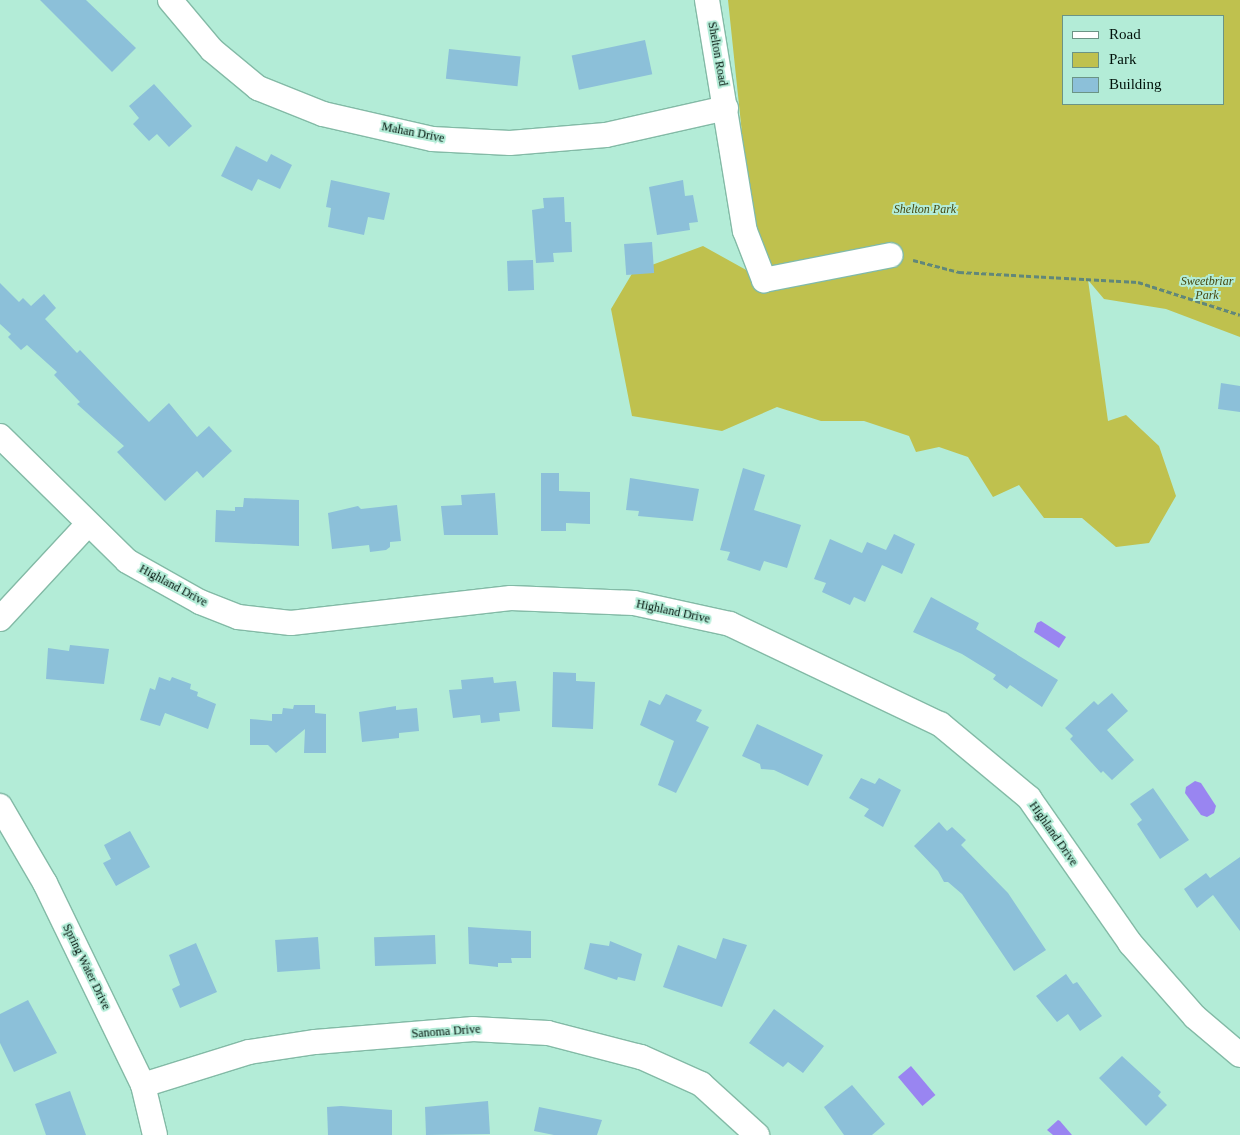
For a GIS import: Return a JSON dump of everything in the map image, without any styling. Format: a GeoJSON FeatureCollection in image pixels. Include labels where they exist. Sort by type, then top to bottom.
{"type":"FeatureCollection","features":[{"type":"Feature","properties":{"kind":"street","name":"Mahan Drive"},"geometry":{"type":"LineString","coordinates":[[170,0],[212,50],[258,88],[323,114],[432,139],[510,143],[606,135],[726,108]]}},
{"type":"Feature","properties":{"kind":"street","name":"Shelton Road"},"geometry":{"type":"LineString","coordinates":[[707,0],[745,231],[764,280],[891,255]]}},
{"type":"Feature","properties":{"kind":"street","name":"Highland Drive"},"geometry":{"type":"LineString","coordinates":[[0,436],[127,561],[200,602],[238,617],[291,623],[511,598],[634,603],[730,624],[940,724],[1029,798],[1130,943],[1195,1017],[1240,1054]]}},
{"type":"Feature","properties":{"kind":"street"},"geometry":{"type":"LineString","coordinates":[[0,619],[88,524]]}},
{"type":"Feature","properties":{"kind":"street","name":"Spring Water Drive"},"geometry":{"type":"LineString","coordinates":[[0,806],[45,883],[143,1085],[155,1135]]}},
{"type":"Feature","properties":{"kind":"street","name":"Sanoma Drive"},"geometry":{"type":"LineString","coordinates":[[143,1085],[249,1052],[315,1042],[473,1029],[548,1033],[641,1057],[701,1084],[757,1135]]}},
{"type":"Feature","properties":{"kind":"path"},"geometry":{"type":"LineString","coordinates":[[891,255],[959,272],[1138,282],[1240,315]]}},
{"type":"Feature","properties":{"kind":"green space","name":"Shelton Park"},"geometry":{"type":"Polygon","coordinates":[[[728,0],[1240,0],[1240,337],[1166,309],[1104,299],[1088,280],[1108,421],[1126,415],[1159,446],[1176,496],[1149,543],[1116,547],[1082,518],[1044,518],[1019,485],[993,497],[968,457],[939,447],[916,452],[909,436],[864,421],[821,421],[777,407],[722,431],[632,416],[611,309],[633,272],[703,246],[757,276],[728,0]]]}},
{"type":"Feature","properties":{"kind":"shaded area"},"geometry":{"type":"Polygon","coordinates":[[[1041,621],[1066,637],[1059,648],[1034,632],[1037,623],[1041,621]]]}},
{"type":"Feature","properties":{"kind":"shaded area"},"geometry":{"type":"Polygon","coordinates":[[[1195,781],[1201,783],[1216,806],[1214,813],[1207,817],[1201,815],[1185,793],[1186,787],[1195,781]]]}},
{"type":"Feature","properties":{"kind":"shaded area"},"geometry":{"type":"Polygon","coordinates":[[[911,1066],[935,1095],[922,1106],[898,1077],[911,1066]]]}},
{"type":"Feature","properties":{"kind":"shaded area"},"geometry":{"type":"Polygon","coordinates":[[[1058,1120],[1072,1135],[1053,1135],[1047,1130],[1058,1120]]]}},
{"type":"Feature","properties":{"kind":"building"},"geometry":{"type":"Polygon","coordinates":[[[40,0],[86,0],[136,48],[112,72],[40,0]]]}},
{"type":"Feature","properties":{"kind":"building"},"geometry":{"type":"Polygon","coordinates":[[[645,40],[652,74],[579,90],[572,56],[645,40]]]}},
{"type":"Feature","properties":{"kind":"building"},"geometry":{"type":"Polygon","coordinates":[[[449,49],[521,57],[517,86],[446,79],[449,49]]]}},
{"type":"Feature","properties":{"kind":"building"},"geometry":{"type":"Polygon","coordinates":[[[154,84],[192,126],[169,147],[157,134],[149,141],[133,124],[139,118],[129,106],[154,84]]]}},
{"type":"Feature","properties":{"kind":"building"},"geometry":{"type":"Polygon","coordinates":[[[236,146],[267,162],[271,154],[292,165],[280,189],[258,179],[252,191],[221,176],[236,146]]]}},
{"type":"Feature","properties":{"kind":"building"},"geometry":{"type":"Polygon","coordinates":[[[331,180],[390,193],[384,220],[368,217],[364,235],[328,227],[331,208],[326,207],[331,180]]]}},
{"type":"Feature","properties":{"kind":"building"},"geometry":{"type":"Polygon","coordinates":[[[683,180],[685,196],[693,195],[698,222],[689,223],[690,230],[657,235],[649,187],[683,180]]]}},
{"type":"Feature","properties":{"kind":"building"},"geometry":{"type":"Polygon","coordinates":[[[564,197],[565,222],[571,222],[572,252],[553,253],[554,262],[536,263],[532,210],[544,208],[543,198],[564,197]]]}},
{"type":"Feature","properties":{"kind":"building"},"geometry":{"type":"Polygon","coordinates":[[[652,242],[654,273],[626,275],[624,244],[652,242]]]}},
{"type":"Feature","properties":{"kind":"building"},"geometry":{"type":"Polygon","coordinates":[[[533,260],[534,290],[508,291],[507,261],[533,260]]]}},
{"type":"Feature","properties":{"kind":"building"},"geometry":{"type":"Polygon","coordinates":[[[0,283],[19,302],[23,298],[31,306],[44,294],[56,308],[45,319],[77,353],[80,350],[149,422],[169,403],[197,437],[209,426],[232,451],[203,478],[197,471],[165,501],[117,452],[124,446],[77,404],[80,402],[54,375],[57,372],[27,345],[21,350],[8,337],[11,334],[0,324],[0,283]]]}},
{"type":"Feature","properties":{"kind":"building"},"geometry":{"type":"Polygon","coordinates":[[[1221,383],[1240,386],[1240,412],[1218,409],[1221,383]]]}},
{"type":"Feature","properties":{"kind":"building"},"geometry":{"type":"Polygon","coordinates":[[[743,468],[765,475],[754,510],[801,525],[787,568],[764,561],[760,571],[727,560],[730,552],[720,550],[743,468]]]}},
{"type":"Feature","properties":{"kind":"building"},"geometry":{"type":"Polygon","coordinates":[[[541,473],[559,473],[559,491],[590,492],[590,524],[566,523],[566,531],[541,531],[541,473]]]}},
{"type":"Feature","properties":{"kind":"building"},"geometry":{"type":"Polygon","coordinates":[[[630,478],[699,489],[693,521],[638,516],[639,511],[626,510],[630,478]]]}},
{"type":"Feature","properties":{"kind":"building"},"geometry":{"type":"Polygon","coordinates":[[[495,493],[498,535],[444,535],[441,506],[462,505],[461,495],[495,493]]]}},
{"type":"Feature","properties":{"kind":"building"},"geometry":{"type":"Polygon","coordinates":[[[244,498],[299,500],[299,546],[215,542],[216,510],[235,511],[235,507],[243,507],[244,498]]]}},
{"type":"Feature","properties":{"kind":"building"},"geometry":{"type":"Polygon","coordinates":[[[397,505],[401,541],[390,542],[390,547],[386,550],[370,552],[369,545],[332,549],[328,513],[358,506],[361,509],[397,505]]]}},
{"type":"Feature","properties":{"kind":"building"},"geometry":{"type":"Polygon","coordinates":[[[894,534],[915,544],[902,574],[882,565],[865,602],[854,597],[850,605],[822,592],[826,583],[814,579],[830,539],[862,553],[867,542],[886,550],[894,534]]]}},
{"type":"Feature","properties":{"kind":"building"},"geometry":{"type":"Polygon","coordinates":[[[931,597],[979,623],[976,629],[1058,680],[1042,707],[1010,685],[1007,689],[993,679],[996,675],[962,654],[913,632],[931,597]]]}},
{"type":"Feature","properties":{"kind":"building"},"geometry":{"type":"Polygon","coordinates":[[[70,645],[109,649],[104,684],[46,679],[48,648],[69,651],[70,645]]]}},
{"type":"Feature","properties":{"kind":"building"},"geometry":{"type":"Polygon","coordinates":[[[553,672],[576,673],[576,681],[595,682],[593,729],[552,727],[553,672]]]}},
{"type":"Feature","properties":{"kind":"building"},"geometry":{"type":"Polygon","coordinates":[[[159,677],[170,681],[172,677],[191,684],[190,689],[198,692],[197,696],[216,704],[208,729],[165,713],[160,726],[140,720],[150,688],[155,690],[159,677]]]}},
{"type":"Feature","properties":{"kind":"building"},"geometry":{"type":"Polygon","coordinates":[[[493,677],[494,683],[516,681],[520,711],[499,713],[500,721],[481,723],[480,715],[453,718],[449,690],[462,689],[461,680],[493,677]]]}},
{"type":"Feature","properties":{"kind":"building"},"geometry":{"type":"Polygon","coordinates":[[[1112,693],[1128,711],[1107,730],[1134,760],[1112,780],[1103,771],[1101,773],[1070,739],[1073,736],[1065,728],[1094,701],[1098,705],[1112,693]]]}},
{"type":"Feature","properties":{"kind":"building"},"geometry":{"type":"Polygon","coordinates":[[[666,694],[702,710],[696,721],[709,727],[676,793],[658,785],[674,741],[640,725],[649,700],[660,705],[666,694]]]}},
{"type":"Feature","properties":{"kind":"building"},"geometry":{"type":"Polygon","coordinates":[[[294,705],[315,705],[315,713],[326,714],[326,753],[304,753],[305,729],[276,753],[268,745],[250,745],[250,719],[272,721],[272,714],[282,714],[283,708],[293,709],[294,705]]]}},
{"type":"Feature","properties":{"kind":"building"},"geometry":{"type":"Polygon","coordinates":[[[396,706],[396,710],[417,708],[419,731],[399,733],[399,738],[362,742],[359,712],[396,706]]]}},
{"type":"Feature","properties":{"kind":"building"},"geometry":{"type":"Polygon","coordinates":[[[757,724],[823,755],[808,786],[774,770],[761,769],[760,764],[742,756],[757,724]]]}},
{"type":"Feature","properties":{"kind":"building"},"geometry":{"type":"Polygon","coordinates":[[[861,778],[875,784],[879,778],[901,790],[883,827],[864,816],[869,809],[849,798],[861,778]]]}},
{"type":"Feature","properties":{"kind":"building"},"geometry":{"type":"Polygon","coordinates":[[[1153,788],[1189,840],[1160,859],[1137,824],[1142,820],[1130,804],[1153,788]]]}},
{"type":"Feature","properties":{"kind":"building"},"geometry":{"type":"Polygon","coordinates":[[[939,822],[947,831],[952,827],[966,840],[961,845],[1008,893],[1046,950],[1014,971],[962,894],[948,882],[944,882],[938,871],[914,846],[939,822]]]}},
{"type":"Feature","properties":{"kind":"building"},"geometry":{"type":"Polygon","coordinates":[[[130,831],[150,867],[116,886],[103,863],[111,859],[104,845],[130,831]]]}},
{"type":"Feature","properties":{"kind":"building"},"geometry":{"type":"Polygon","coordinates":[[[1240,857],[1240,931],[1213,895],[1197,908],[1184,889],[1206,873],[1210,878],[1240,857]]]}},
{"type":"Feature","properties":{"kind":"building"},"geometry":{"type":"Polygon","coordinates":[[[468,927],[531,931],[531,958],[511,958],[512,963],[498,963],[498,967],[469,964],[468,927]]]}},
{"type":"Feature","properties":{"kind":"building"},"geometry":{"type":"Polygon","coordinates":[[[435,935],[436,964],[375,966],[374,937],[435,935]]]}},
{"type":"Feature","properties":{"kind":"building"},"geometry":{"type":"Polygon","coordinates":[[[318,937],[320,969],[277,972],[275,940],[318,937]]]}},
{"type":"Feature","properties":{"kind":"building"},"geometry":{"type":"Polygon","coordinates":[[[723,938],[747,945],[722,1007],[663,987],[678,945],[716,959],[723,938]]]}},
{"type":"Feature","properties":{"kind":"building"},"geometry":{"type":"Polygon","coordinates":[[[610,941],[642,954],[635,981],[618,977],[617,980],[584,969],[590,943],[609,946],[610,941]]]}},
{"type":"Feature","properties":{"kind":"building"},"geometry":{"type":"Polygon","coordinates":[[[196,943],[217,992],[180,1008],[172,989],[180,985],[169,955],[196,943]]]}},
{"type":"Feature","properties":{"kind":"building"},"geometry":{"type":"Polygon","coordinates":[[[1066,974],[1073,984],[1077,982],[1102,1016],[1080,1031],[1068,1014],[1057,1022],[1036,996],[1066,974]]]}},
{"type":"Feature","properties":{"kind":"building"},"geometry":{"type":"Polygon","coordinates":[[[28,1000],[57,1053],[14,1072],[0,1043],[0,1014],[28,1000]]]}},
{"type":"Feature","properties":{"kind":"building"},"geometry":{"type":"Polygon","coordinates":[[[774,1009],[824,1046],[803,1073],[788,1062],[783,1067],[749,1043],[774,1009]]]}},
{"type":"Feature","properties":{"kind":"building"},"geometry":{"type":"Polygon","coordinates":[[[1122,1056],[1161,1092],[1158,1096],[1167,1105],[1146,1126],[1099,1078],[1122,1056]]]}},
{"type":"Feature","properties":{"kind":"building"},"geometry":{"type":"Polygon","coordinates":[[[852,1085],[885,1124],[872,1135],[844,1135],[824,1107],[852,1085]]]}},
{"type":"Feature","properties":{"kind":"building"},"geometry":{"type":"Polygon","coordinates":[[[70,1091],[86,1135],[46,1135],[35,1104],[70,1091]]]}},
{"type":"Feature","properties":{"kind":"building"},"geometry":{"type":"Polygon","coordinates":[[[488,1101],[490,1134],[426,1135],[425,1107],[488,1101]]]}},
{"type":"Feature","properties":{"kind":"building"},"geometry":{"type":"Polygon","coordinates":[[[341,1106],[392,1110],[392,1135],[328,1135],[327,1107],[341,1106]]]}},
{"type":"Feature","properties":{"kind":"building"},"geometry":{"type":"Polygon","coordinates":[[[539,1107],[602,1120],[597,1135],[554,1135],[534,1131],[539,1107]]]}},
{"type":"Feature","properties":{"kind":"park label","name":"Sweetbriar Park"},"geometry":{"type":"Point","coordinates":[1207,289]}}]}
